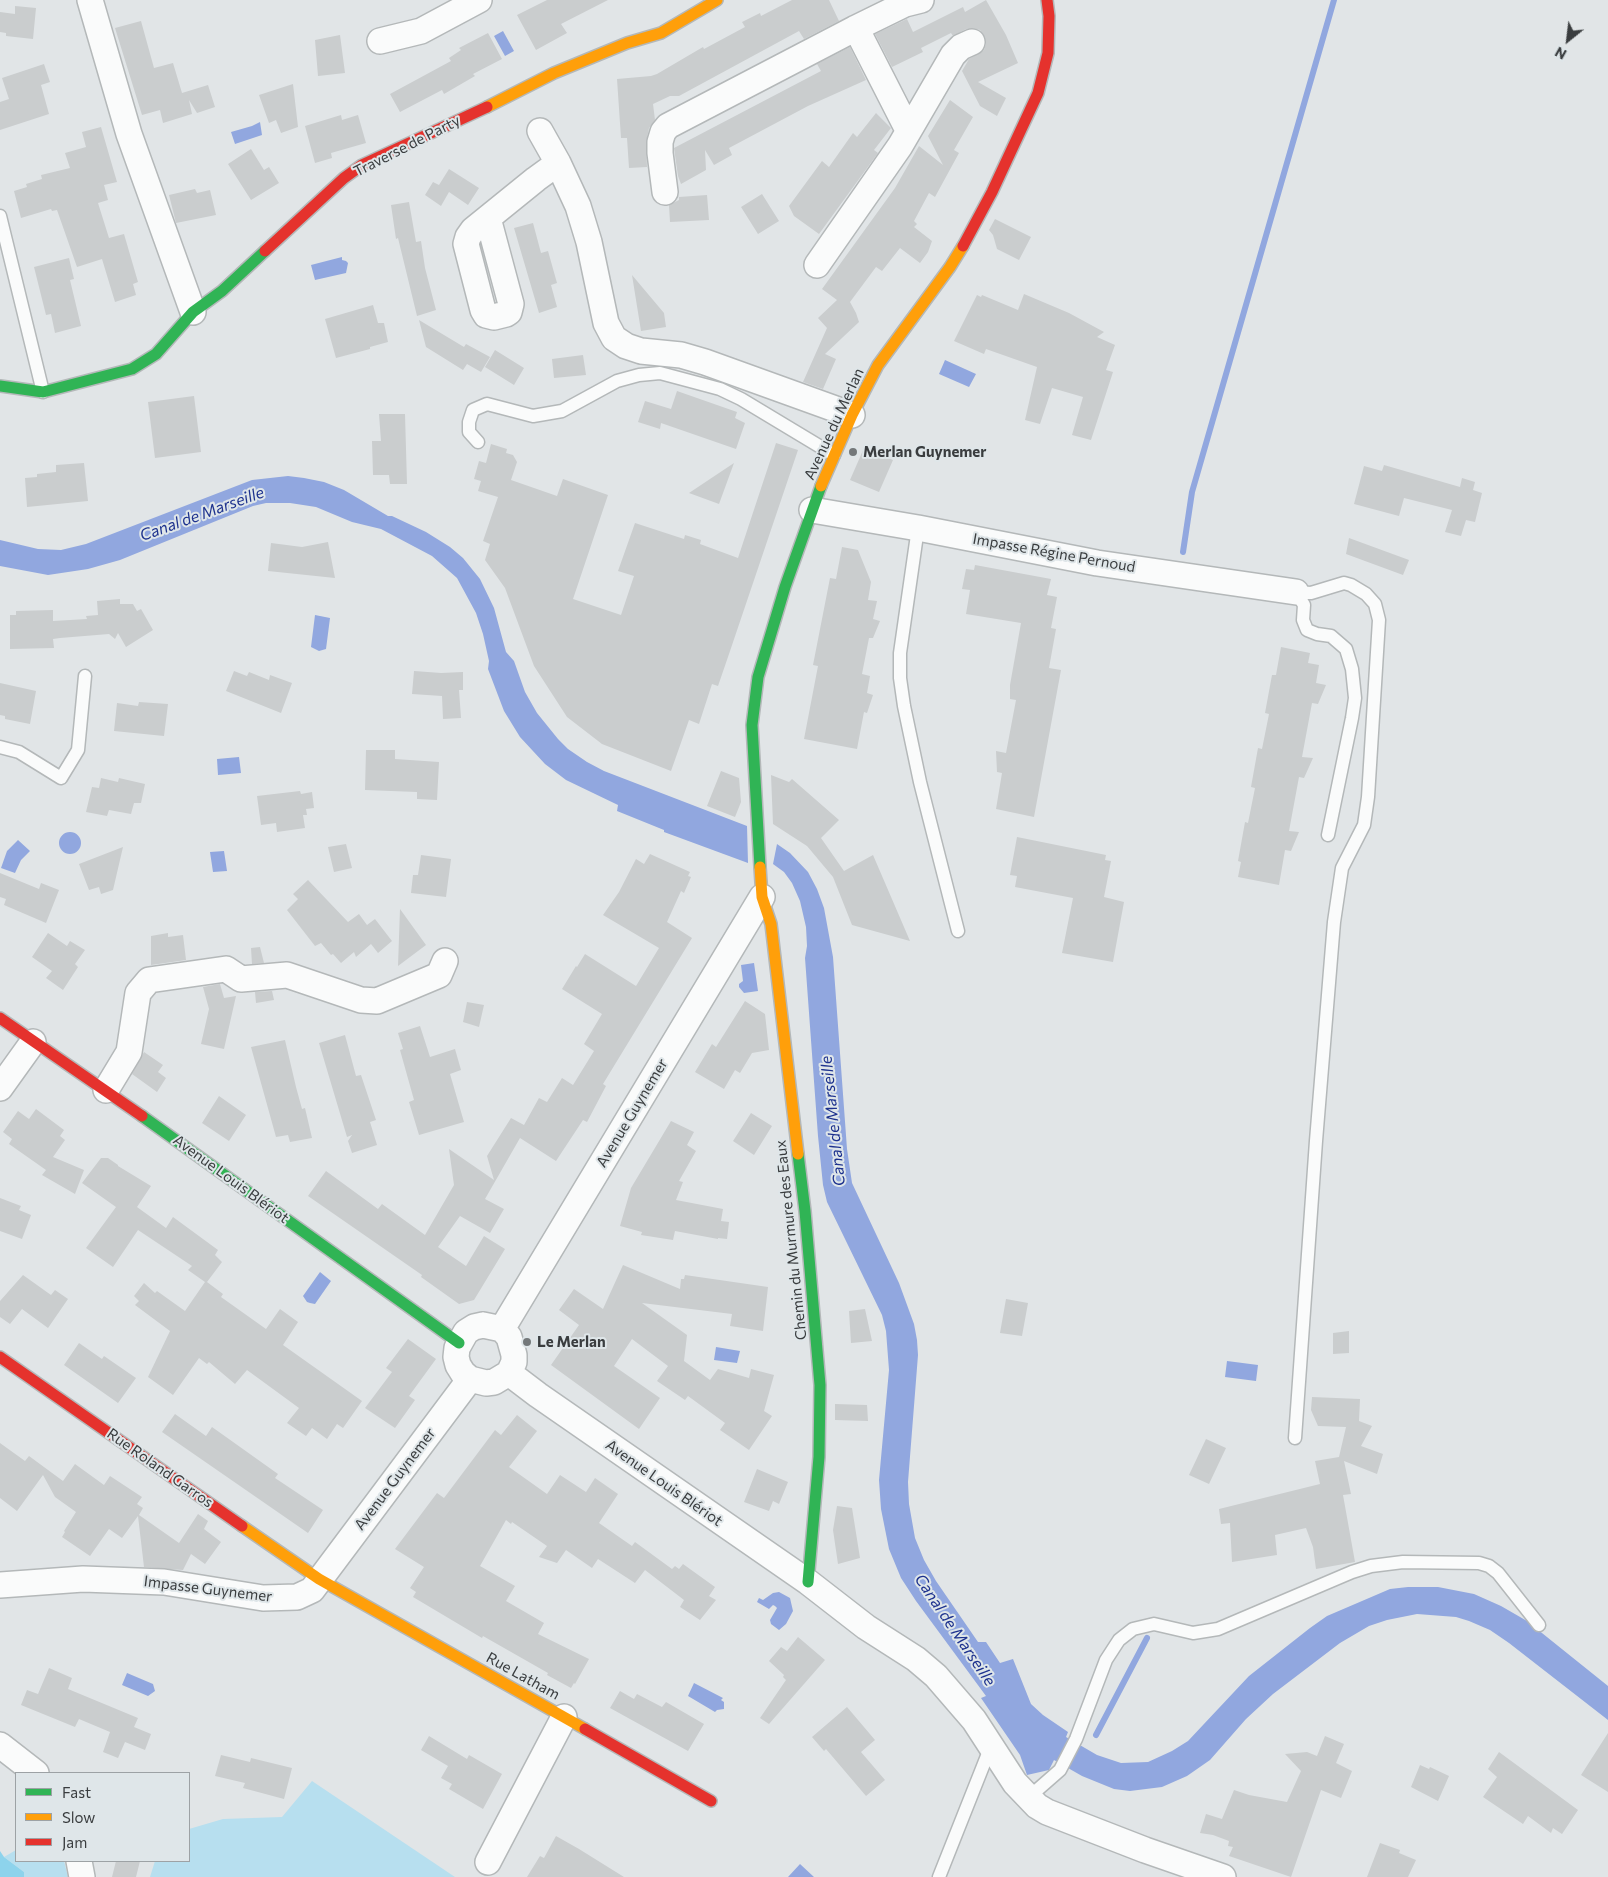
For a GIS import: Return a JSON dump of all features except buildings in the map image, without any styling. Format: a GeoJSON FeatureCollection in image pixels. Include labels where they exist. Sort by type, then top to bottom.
{"type":"FeatureCollection","features":[{"type":"Feature","properties":{"kind":"street"},"geometry":{"type":"LineString","coordinates":[[90,0],[129,134],[193,312]]}},
{"type":"Feature","properties":{"kind":"street"},"geometry":{"type":"LineString","coordinates":[[380,41],[422,31],[479,0]]}},
{"type":"Feature","properties":{"kind":"street","name":"Traverse de Party"},"geometry":{"type":"LineString","coordinates":[[627,43],[653,22],[691,0]]}},
{"type":"Feature","properties":{"kind":"street","name":"Traverse de Party"},"geometry":{"type":"LineString","coordinates":[[0,386],[42,392],[132,369],[156,354],[193,312],[222,292],[344,178],[362,165],[500,101],[554,73],[627,43],[661,33],[717,0]]}},
{"type":"Feature","properties":{"kind":"street","name":"Avenue du Merlan"},"geometry":{"type":"LineString","coordinates":[[762,885],[752,725],[758,677],[785,586],[812,510],[852,415],[878,365],[950,267],[967,240],[1022,129],[1044,74],[1049,37],[1047,0]]}},
{"type":"Feature","properties":{"kind":"street"},"geometry":{"type":"LineString","coordinates":[[664,192],[660,142],[663,132],[668,126],[910,1]]}},
{"type":"Feature","properties":{"kind":"street"},"geometry":{"type":"LineString","coordinates":[[856,28],[908,130]]}},
{"type":"Feature","properties":{"kind":"street"},"geometry":{"type":"LineString","coordinates":[[817,264],[900,146],[953,55],[961,47],[972,42]]}},
{"type":"Feature","properties":{"kind":"street"},"geometry":{"type":"LineString","coordinates":[[540,131],[570,187],[584,222],[606,324],[614,338],[626,346],[641,351],[681,355],[705,362],[852,415]]}},
{"type":"Feature","properties":{"kind":"street"},"geometry":{"type":"LineString","coordinates":[[488,218],[558,163]]}},
{"type":"Feature","properties":{"kind":"street","name":"Impasse Régine Pernoud"},"geometry":{"type":"LineString","coordinates":[[812,510],[918,528],[1097,563],[1296,592]]}},
{"type":"Feature","properties":{"kind":"street","name":"Avenue Guynemer"},"geometry":{"type":"LineString","coordinates":[[502,1329],[762,885]]}},
{"type":"Feature","properties":{"kind":"street","name":"Chemin du Murmure des Eaux"},"geometry":{"type":"LineString","coordinates":[[762,885],[772,924],[787,1068],[805,1211],[820,1385],[819,1457],[808,1582]]}},
{"type":"Feature","properties":{"kind":"street"},"geometry":{"type":"LineString","coordinates":[[106,1090],[129,1052],[138,993],[149,980],[226,969],[241,979],[287,975],[361,1000],[377,1001],[439,975],[445,961]]}},
{"type":"Feature","properties":{"kind":"street","name":"Avenue Louis Blériot"},"geometry":{"type":"LineString","coordinates":[[0,1018],[106,1090],[459,1342]]}},
{"type":"Feature","properties":{"kind":"street"},"geometry":{"type":"LineString","coordinates":[[0,1088],[33,1042]]}},
{"type":"Feature","properties":{"kind":"street"},"geometry":{"type":"LineString","coordinates":[[484,1325],[502,1329],[513,1346],[515,1378],[486,1383],[470,1379],[458,1366],[456,1357],[459,1342],[466,1332],[474,1327],[484,1325]]}},
{"type":"Feature","properties":{"kind":"street","name":"Rue Roland Garros"},"geometry":{"type":"LineString","coordinates":[[0,1357],[319,1579]]}},
{"type":"Feature","properties":{"kind":"street","name":"Avenue Louis Blériot"},"geometry":{"type":"LineString","coordinates":[[515,1378],[538,1396],[808,1582],[866,1627],[916,1660],[936,1676],[974,1720],[1015,1783],[1028,1798],[1047,1812],[1145,1850],[1223,1877]]}},
{"type":"Feature","properties":{"kind":"street","name":"Avenue Guynemer"},"geometry":{"type":"LineString","coordinates":[[319,1579],[470,1379]]}},
{"type":"Feature","properties":{"kind":"street","name":"Impasse Guynemer"},"geometry":{"type":"LineString","coordinates":[[0,1586],[83,1579],[164,1582],[263,1598],[297,1597],[312,1590],[319,1579]]}},
{"type":"Feature","properties":{"kind":"street","name":"Rue Latham"},"geometry":{"type":"LineString","coordinates":[[319,1579],[711,1801]]}},
{"type":"Feature","properties":{"kind":"street"},"geometry":{"type":"LineString","coordinates":[[488,1862],[564,1717]]}},
{"type":"Feature","properties":{"kind":"street"},"geometry":{"type":"LineString","coordinates":[[0,1745],[35,1772]]}},
{"type":"Feature","properties":{"kind":"street"},"geometry":{"type":"LineString","coordinates":[[79,1862],[82,1877]]}},
{"type":"Feature","properties":{"kind":"lane"},"geometry":{"type":"LineString","coordinates":[[0,216],[42,392]]}},
{"type":"Feature","properties":{"kind":"lane"},"geometry":{"type":"LineString","coordinates":[[478,442],[469,432],[469,422],[473,410],[487,404],[533,416],[562,411],[617,382],[639,374],[660,373],[720,390],[741,399],[834,455]]}},
{"type":"Feature","properties":{"kind":"lane"},"geometry":{"type":"LineString","coordinates":[[918,528],[900,653],[900,678],[920,782],[958,931]]}},
{"type":"Feature","properties":{"kind":"lane"},"geometry":{"type":"LineString","coordinates":[[1295,1438],[1315,1151],[1334,922],[1342,868],[1364,825],[1368,797],[1379,620],[1375,604],[1366,594],[1351,585],[1344,583],[1311,593],[1296,592]]}},
{"type":"Feature","properties":{"kind":"lane"},"geometry":{"type":"LineString","coordinates":[[1296,592],[1304,605],[1303,620],[1307,630],[1317,634],[1332,636],[1346,649],[1352,669],[1355,698],[1328,835]]}},
{"type":"Feature","properties":{"kind":"lane"},"geometry":{"type":"LineString","coordinates":[[0,747],[19,752],[61,778],[78,750],[85,676]]}},
{"type":"Feature","properties":{"kind":"lane"},"geometry":{"type":"LineString","coordinates":[[1028,1798],[1060,1770],[1076,1739],[1106,1660],[1119,1640],[1133,1629],[1154,1624],[1193,1633],[1218,1629],[1352,1572],[1371,1566],[1403,1562],[1479,1563],[1489,1566],[1498,1573],[1539,1626]]}},
{"type":"Feature","properties":{"kind":"lane"},"geometry":{"type":"LineString","coordinates":[[939,1877],[991,1746]]}},
{"type":"Feature","properties":{"kind":"shaded area"},"geometry":{"type":"Polygon","coordinates":[[[312,1781],[455,1877],[150,1877],[155,1862],[190,1862],[190,1829],[223,1819],[282,1817],[312,1781]]]}},
{"type":"Feature","properties":{"kind":"shaded area"},"geometry":{"type":"Polygon","coordinates":[[[0,1851],[4,1857],[24,1872],[24,1877],[0,1877],[0,1851]]]}},
{"type":"Feature","properties":{"kind":"shaded area"},"geometry":{"type":"Polygon","coordinates":[[[15,1851],[15,1862],[64,1862],[68,1877],[24,1877],[24,1872],[4,1857],[15,1851]]]}},
{"type":"Feature","properties":{"kind":"water"},"geometry":{"type":"Polygon","coordinates":[[[503,31],[514,51],[505,56],[494,36],[503,31]]]}},
{"type":"Feature","properties":{"kind":"water"},"geometry":{"type":"Polygon","coordinates":[[[260,122],[262,135],[235,144],[231,132],[260,122]]]}},
{"type":"Feature","properties":{"kind":"water"},"geometry":{"type":"Polygon","coordinates":[[[342,257],[342,260],[348,263],[346,273],[315,280],[311,265],[342,257]]]}},
{"type":"Feature","properties":{"kind":"water"},"geometry":{"type":"Polygon","coordinates":[[[945,360],[976,374],[969,387],[939,374],[945,360]]]}},
{"type":"Feature","properties":{"kind":"water","name":"Canal de Marseille"},"geometry":{"type":"Polygon","coordinates":[[[288,476],[324,482],[344,490],[388,516],[392,516],[426,532],[450,547],[463,558],[480,579],[494,608],[506,652],[514,661],[525,692],[537,713],[558,739],[568,749],[604,771],[747,826],[748,863],[664,832],[664,830],[617,811],[618,805],[566,780],[545,764],[520,737],[504,711],[488,669],[489,661],[476,613],[457,578],[432,556],[381,529],[352,522],[316,507],[290,503],[266,503],[253,506],[120,560],[88,569],[48,575],[0,566],[0,540],[38,549],[61,550],[86,544],[252,480],[288,476]]]}},
{"type":"Feature","properties":{"kind":"water"},"geometry":{"type":"Polygon","coordinates":[[[315,615],[330,618],[326,649],[319,651],[311,647],[315,615]]]}},
{"type":"Feature","properties":{"kind":"water"},"geometry":{"type":"Polygon","coordinates":[[[239,757],[241,773],[218,775],[217,759],[239,757]]]}},
{"type":"Feature","properties":{"kind":"water"},"geometry":{"type":"Polygon","coordinates":[[[70,832],[78,835],[81,843],[78,851],[70,854],[62,851],[59,843],[62,835],[70,832]]]}},
{"type":"Feature","properties":{"kind":"water"},"geometry":{"type":"Polygon","coordinates":[[[18,840],[30,851],[21,860],[15,873],[1,868],[7,851],[18,840]]]}},
{"type":"Feature","properties":{"kind":"water","name":"Canal de Marseille"},"geometry":{"type":"Polygon","coordinates":[[[777,844],[790,853],[808,872],[824,908],[833,957],[847,1149],[852,1183],[899,1283],[914,1324],[918,1355],[908,1482],[909,1504],[915,1538],[924,1560],[936,1581],[978,1642],[986,1642],[1000,1663],[1013,1659],[1031,1704],[1043,1715],[1068,1732],[1066,1737],[1097,1755],[1121,1763],[1148,1762],[1188,1741],[1249,1676],[1327,1616],[1390,1589],[1438,1587],[1474,1594],[1501,1606],[1527,1621],[1608,1686],[1608,1720],[1490,1630],[1456,1617],[1417,1614],[1369,1626],[1340,1643],[1273,1694],[1246,1719],[1210,1760],[1187,1776],[1162,1787],[1130,1791],[1114,1789],[1082,1776],[1054,1760],[1049,1770],[1027,1775],[1020,1755],[981,1698],[986,1696],[916,1601],[901,1578],[889,1549],[881,1509],[879,1480],[889,1370],[886,1331],[882,1315],[827,1202],[823,1185],[805,958],[807,946],[806,927],[800,901],[792,883],[784,872],[773,864],[777,844]]]}},
{"type":"Feature","properties":{"kind":"water"},"geometry":{"type":"Polygon","coordinates":[[[224,851],[227,871],[213,872],[210,852],[224,851]]]}},
{"type":"Feature","properties":{"kind":"water"},"geometry":{"type":"Polygon","coordinates":[[[754,963],[758,991],[744,993],[739,987],[739,984],[743,981],[741,965],[754,963]]]}},
{"type":"Feature","properties":{"kind":"water"},"geometry":{"type":"Polygon","coordinates":[[[320,1272],[331,1281],[315,1304],[307,1302],[303,1296],[320,1272]]]}},
{"type":"Feature","properties":{"kind":"water"},"geometry":{"type":"Polygon","coordinates":[[[716,1347],[740,1351],[737,1363],[714,1360],[716,1347]]]}},
{"type":"Feature","properties":{"kind":"water"},"geometry":{"type":"Polygon","coordinates":[[[1227,1361],[1258,1365],[1256,1381],[1225,1377],[1227,1361]]]}},
{"type":"Feature","properties":{"kind":"water"},"geometry":{"type":"Polygon","coordinates":[[[779,1592],[790,1598],[793,1611],[786,1624],[779,1630],[771,1624],[770,1620],[777,1608],[773,1605],[769,1609],[757,1602],[759,1598],[763,1600],[773,1593],[779,1592]]]}},
{"type":"Feature","properties":{"kind":"water"},"geometry":{"type":"Polygon","coordinates":[[[127,1673],[153,1684],[155,1691],[148,1696],[122,1685],[127,1673]]]}},
{"type":"Feature","properties":{"kind":"water"},"geometry":{"type":"Polygon","coordinates":[[[694,1683],[723,1698],[721,1700],[724,1702],[724,1709],[715,1712],[688,1696],[694,1683]]]}},
{"type":"Feature","properties":{"kind":"water"},"geometry":{"type":"Polygon","coordinates":[[[800,1864],[814,1877],[788,1877],[800,1864]]]}},
{"type":"Feature","properties":{"kind":"waterway"},"geometry":{"type":"LineString","coordinates":[[1183,552],[1192,492],[1334,0]]}},
{"type":"Feature","properties":{"kind":"waterway"},"geometry":{"type":"LineString","coordinates":[[1096,1735],[1147,1638]]}},
{"type":"Feature","properties":{"kind":"traffic: fast"},"geometry":{"type":"LineString","coordinates":[[0,386],[43,392],[132,369],[156,354],[193,312],[222,291],[265,251]]}},
{"type":"Feature","properties":{"kind":"traffic: fast"},"geometry":{"type":"LineString","coordinates":[[760,867],[752,725],[758,677],[785,587],[821,486]]}},
{"type":"Feature","properties":{"kind":"traffic: fast"},"geometry":{"type":"LineString","coordinates":[[142,1116],[459,1343]]}},
{"type":"Feature","properties":{"kind":"traffic: fast"},"geometry":{"type":"LineString","coordinates":[[798,1154],[805,1211],[820,1385],[819,1457],[808,1582]]}},
{"type":"Feature","properties":{"kind":"traffic: slow"},"geometry":{"type":"LineString","coordinates":[[487,107],[554,73],[627,43],[661,33],[717,0]]}},
{"type":"Feature","properties":{"kind":"traffic: slow"},"geometry":{"type":"LineString","coordinates":[[821,486],[852,415],[878,365],[950,267],[963,246]]}},
{"type":"Feature","properties":{"kind":"traffic: slow"},"geometry":{"type":"LineString","coordinates":[[760,867],[762,897],[771,924],[798,1154]]}},
{"type":"Feature","properties":{"kind":"traffic: slow"},"geometry":{"type":"LineString","coordinates":[[242,1526],[319,1579],[585,1729]]}},
{"type":"Feature","properties":{"kind":"traffic: jam"},"geometry":{"type":"LineString","coordinates":[[963,246],[992,192],[1038,93],[1048,53],[1049,16],[1047,0]]}},
{"type":"Feature","properties":{"kind":"traffic: jam"},"geometry":{"type":"LineString","coordinates":[[265,251],[344,178],[362,165],[487,107]]}},
{"type":"Feature","properties":{"kind":"traffic: jam"},"geometry":{"type":"LineString","coordinates":[[0,1018],[142,1116]]}},
{"type":"Feature","properties":{"kind":"traffic: jam"},"geometry":{"type":"LineString","coordinates":[[0,1357],[242,1526]]}},
{"type":"Feature","properties":{"kind":"traffic: jam"},"geometry":{"type":"LineString","coordinates":[[585,1729],[711,1801]]}},
{"type":"Feature","properties":{"kind":"place","name":"Merlan Guynemer"},"geometry":{"type":"Point","coordinates":[853,452]}},
{"type":"Feature","properties":{"kind":"place","name":"Le Merlan"},"geometry":{"type":"Point","coordinates":[527,1342]}}]}
